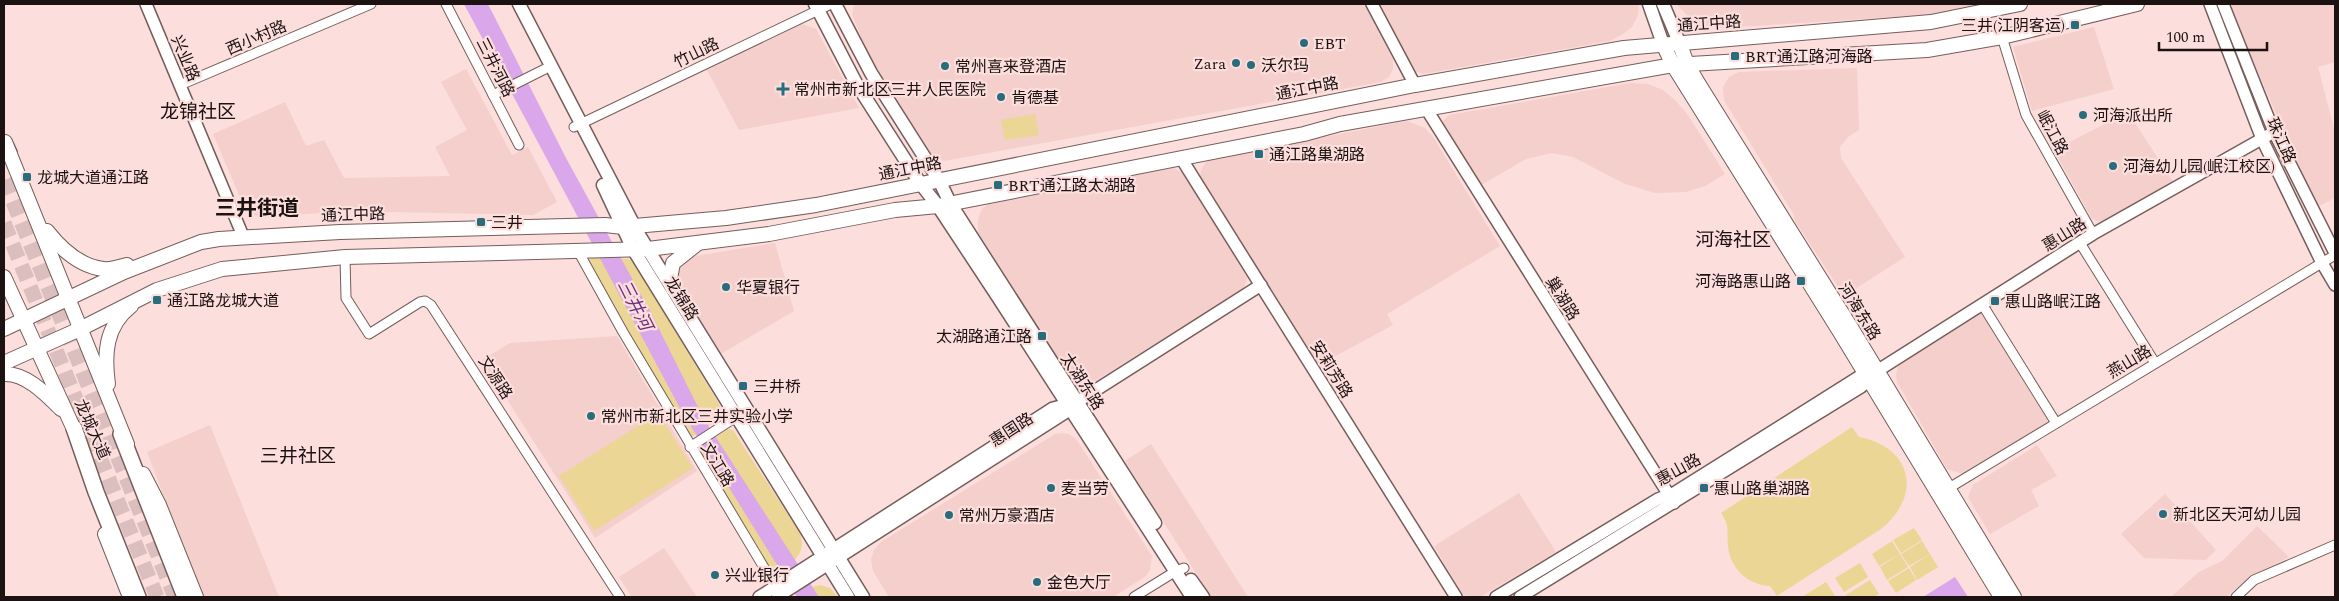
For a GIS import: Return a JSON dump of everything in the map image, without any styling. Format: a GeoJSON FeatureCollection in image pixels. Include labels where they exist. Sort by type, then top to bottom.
{"type":"FeatureCollection","features":[{"type":"Feature","properties":{"kind":"highway"},"geometry":{"type":"LineString","coordinates":[[71,422],[96,492],[138,597]]}},
{"type":"Feature","properties":{"kind":"highway"},"geometry":{"type":"LineString","coordinates":[[121,434],[185,597]]}},
{"type":"Feature","properties":{"kind":"main road","name":"龙锦路"},"geometry":{"type":"LineString","coordinates":[[512,4],[577,126]]}},
{"type":"Feature","properties":{"kind":"main road","name":"龙锦路"},"geometry":{"type":"LineString","coordinates":[[519,4],[577,126],[628,226],[648,249],[673,289],[830,558],[848,597]]}},
{"type":"Feature","properties":{"kind":"main road","name":"太湖东路"},"geometry":{"type":"LineString","coordinates":[[835,4],[871,73],[939,180],[944,204],[1180,570],[1203,597]]}},
{"type":"Feature","properties":{"kind":"main road"},"geometry":{"type":"LineString","coordinates":[[1649,4],[1664,44]]}},
{"type":"Feature","properties":{"kind":"main road"},"geometry":{"type":"LineString","coordinates":[[1663,4],[1678,42]]}},
{"type":"Feature","properties":{"kind":"main road","name":"通江中路"},"geometry":{"type":"LineString","coordinates":[[4,329],[124,272],[201,242],[243,236],[604,225],[628,226],[726,218],[816,205],[1415,85],[1624,48],[1931,22],[1994,6],[2020,4]]}},
{"type":"Feature","properties":{"kind":"main road"},"geometry":{"type":"LineString","coordinates":[[4,363],[37,346],[80,329],[144,296],[222,269],[345,257],[648,249],[768,234],[895,210],[944,204],[1181,158],[1340,124],[1680,64],[1927,50],[2002,37],[2137,4]]}},
{"type":"Feature","properties":{"kind":"main road"},"geometry":{"type":"LineString","coordinates":[[817,7],[856,83],[920,183],[944,204]]}},
{"type":"Feature","properties":{"kind":"main road","name":"河海东路"},"geometry":{"type":"LineString","coordinates":[[1678,42],[1680,64]]}},
{"type":"Feature","properties":{"kind":"main road","name":"河海东路"},"geometry":{"type":"LineString","coordinates":[[1664,44],[1680,64],[1943,491],[2014,597]]}},
{"type":"Feature","properties":{"kind":"main road"},"geometry":{"type":"LineString","coordinates":[[6,145],[70,299],[80,329],[110,400],[121,434],[159,505],[196,597]]}},
{"type":"Feature","properties":{"kind":"main road"},"geometry":{"type":"LineString","coordinates":[[37,217],[64,252],[104,270],[162,256]]}},
{"type":"Feature","properties":{"kind":"main road","name":"龙锦路"},"geometry":{"type":"LineString","coordinates":[[628,226],[633,249],[736,417],[830,558],[863,597]]}},
{"type":"Feature","properties":{"kind":"main road"},"geometry":{"type":"LineString","coordinates":[[673,289],[670,279],[673,263],[692,244]]}},
{"type":"Feature","properties":{"kind":"main road","name":"龙城大道"},"geometry":{"type":"LineString","coordinates":[[4,277],[71,422],[146,597]]}},
{"type":"Feature","properties":{"kind":"main road"},"geometry":{"type":"LineString","coordinates":[[110,400],[105,356],[107,344],[119,318],[144,296]]}},
{"type":"Feature","properties":{"kind":"main road"},"geometry":{"type":"LineString","coordinates":[[4,374],[19,377],[34,384],[71,422],[89,492],[130,597]]}},
{"type":"Feature","properties":{"kind":"main road","name":"龙城大道"},"geometry":{"type":"LineString","coordinates":[[121,434],[143,511],[178,597]]}},
{"type":"Feature","properties":{"kind":"main road","name":"河海东路"},"geometry":{"type":"LineString","coordinates":[[1943,491],[2001,597]]}},
{"type":"Feature","properties":{"kind":"main road","name":"太湖东路"},"geometry":{"type":"LineString","coordinates":[[1180,570],[1192,597]]}},
{"type":"Feature","properties":{"kind":"street","name":"兴业路"},"geometry":{"type":"LineString","coordinates":[[146,4],[243,236]]}},
{"type":"Feature","properties":{"kind":"street","name":"西小村路"},"geometry":{"type":"LineString","coordinates":[[180,85],[371,4]]}},
{"type":"Feature","properties":{"kind":"street","name":"三井河路"},"geometry":{"type":"LineString","coordinates":[[446,4],[519,144]]}},
{"type":"Feature","properties":{"kind":"street","name":"竹山路"},"geometry":{"type":"LineString","coordinates":[[577,126],[817,7],[831,4]]}},
{"type":"Feature","properties":{"kind":"street"},"geometry":{"type":"LineString","coordinates":[[1372,4],[1415,85]]}},
{"type":"Feature","properties":{"kind":"street","name":"珠江路"},"geometry":{"type":"LineString","coordinates":[[2210,4],[2262,139],[2322,264],[2335,285]]}},
{"type":"Feature","properties":{"kind":"street","name":"珠江路"},"geometry":{"type":"LineString","coordinates":[[2223,4],[2274,132],[2335,254]]}},
{"type":"Feature","properties":{"kind":"street","name":"岷江路"},"geometry":{"type":"LineString","coordinates":[[2002,37],[2026,115],[2093,234]]}},
{"type":"Feature","properties":{"kind":"street"},"geometry":{"type":"LineString","coordinates":[[493,95],[545,69]]}},
{"type":"Feature","properties":{"kind":"street","name":"巢湖路"},"geometry":{"type":"LineString","coordinates":[[1427,110],[1671,499]]}},
{"type":"Feature","properties":{"kind":"street","name":"惠山路"},"geometry":{"type":"LineString","coordinates":[[1520,597],[1671,499],[2093,234],[2274,132]]}},
{"type":"Feature","properties":{"kind":"street","name":"安莉芳路"},"geometry":{"type":"LineString","coordinates":[[1181,158],[1456,597]]}},
{"type":"Feature","properties":{"kind":"street"},"geometry":{"type":"LineString","coordinates":[[2080,243],[2155,363]]}},
{"type":"Feature","properties":{"kind":"street","name":"文江路"},"geometry":{"type":"LineString","coordinates":[[584,251],[694,445],[781,588]]}},
{"type":"Feature","properties":{"kind":"street","name":"燕山路"},"geometry":{"type":"LineString","coordinates":[[1943,491],[2322,264],[2335,254]]}},
{"type":"Feature","properties":{"kind":"street","name":"文源路"},"geometry":{"type":"LineString","coordinates":[[345,257],[346,298],[369,334],[420,302],[426,301],[431,305],[620,597]]}},
{"type":"Feature","properties":{"kind":"street","name":"惠国路"},"geometry":{"type":"LineString","coordinates":[[781,588],[1261,285]]}},
{"type":"Feature","properties":{"kind":"street"},"geometry":{"type":"LineString","coordinates":[[1982,304],[2056,423]]}},
{"type":"Feature","properties":{"kind":"street"},"geometry":{"type":"LineString","coordinates":[[694,445],[736,417]]}},
{"type":"Feature","properties":{"kind":"street","name":"惠山路"},"geometry":{"type":"LineString","coordinates":[[1496,597],[1658,499],[1671,499]]}},
{"type":"Feature","properties":{"kind":"street"},"geometry":{"type":"LineString","coordinates":[[2236,597],[2254,580],[2335,545]]}},
{"type":"Feature","properties":{"kind":"street"},"geometry":{"type":"LineString","coordinates":[[1134,597],[1180,570]]}},
{"type":"Feature","properties":{"kind":"street"},"geometry":{"type":"LineString","coordinates":[[759,597],[781,588]]}},
{"type":"Feature","properties":{"kind":"shaded area"},"geometry":{"type":"Polygon","coordinates":[[[854,4],[1365,4],[1393,60],[1393,69],[1389,77],[1381,82],[944,161],[932,154],[888,88],[864,45],[852,14],[854,4]]]}},
{"type":"Feature","properties":{"kind":"shaded area"},"geometry":{"type":"Polygon","coordinates":[[[1378,4],[1639,4],[1638,15],[1632,27],[1610,41],[1423,74],[1412,70],[1378,4]]]}},
{"type":"Feature","properties":{"kind":"shaded area"},"geometry":{"type":"Polygon","coordinates":[[[1676,4],[1984,4],[1984,6],[1970,12],[1722,28],[1703,25],[1691,19],[1676,4]]]}},
{"type":"Feature","properties":{"kind":"shaded area"},"geometry":{"type":"Polygon","coordinates":[[[2232,4],[2335,4],[2335,62],[2318,67],[2335,133],[2335,198],[2317,207],[2232,13],[2232,4]]]}},
{"type":"Feature","properties":{"kind":"shaded area","name":"常州市新北区三井人民医院"},"geometry":{"type":"Polygon","coordinates":[[[802,24],[816,29],[859,108],[739,130],[707,70],[802,24]]]}},
{"type":"Feature","properties":{"kind":"shaded area"},"geometry":{"type":"Polygon","coordinates":[[[2094,27],[2114,89],[2032,111],[2013,47],[2094,27]]]}},
{"type":"Feature","properties":{"kind":"shaded area"},"geometry":{"type":"Polygon","coordinates":[[[1857,68],[1859,130],[1848,137],[1840,147],[1841,158],[1905,257],[1844,296],[1795,221],[1793,213],[1724,100],[1723,87],[1729,77],[1739,72],[1857,68]]]}},
{"type":"Feature","properties":{"kind":"shaded area"},"geometry":{"type":"Polygon","coordinates":[[[466,69],[512,155],[528,147],[557,202],[533,215],[344,211],[260,218],[245,209],[213,134],[285,102],[306,146],[324,140],[344,178],[450,176],[435,147],[467,130],[441,82],[466,69]]]}},
{"type":"Feature","properties":{"kind":"shaded area"},"geometry":{"type":"Polygon","coordinates":[[[1630,83],[1648,84],[1663,90],[1675,100],[1688,115],[1725,174],[1705,186],[1686,192],[1655,193],[1625,184],[1573,157],[1552,153],[1526,159],[1478,187],[1443,128],[1443,121],[1449,115],[1630,83]]]}},
{"type":"Feature","properties":{"kind":"shaded area","name":"河海幼儿园(岷江校区)"},"geometry":{"type":"Polygon","coordinates":[[[2128,112],[2173,182],[2101,222],[2092,219],[2054,150],[2128,112]]]}},
{"type":"Feature","properties":{"kind":"shaded area"},"geometry":{"type":"Polygon","coordinates":[[[1035,114],[1039,135],[1005,140],[1001,120],[1035,114]]]}},
{"type":"Feature","properties":{"kind":"shaded area"},"geometry":{"type":"Polygon","coordinates":[[[1407,121],[1425,128],[1433,137],[1500,246],[1387,314],[1393,325],[1319,365],[1200,176],[1202,168],[1209,159],[1407,121]]]}},
{"type":"Feature","properties":{"kind":"shaded area"},"geometry":{"type":"Polygon","coordinates":[[[1170,166],[1186,175],[1247,278],[1244,288],[1092,383],[1070,378],[983,243],[978,232],[978,219],[982,209],[991,202],[1170,166]]]}},
{"type":"Feature","properties":{"kind":"shaded area"},"geometry":{"type":"Polygon","coordinates":[[[775,243],[794,311],[719,355],[677,290],[675,274],[682,262],[695,256],[775,243]]]}},
{"type":"Feature","properties":{"kind":"shaded area"},"geometry":{"type":"Polygon","coordinates":[[[591,257],[629,259],[637,266],[723,411],[721,418],[692,437],[687,434],[589,261],[591,257]]]}},
{"type":"Feature","properties":{"kind":"shaded area"},"geometry":{"type":"Polygon","coordinates":[[[1978,312],[1987,315],[2049,414],[2047,423],[1963,474],[1947,469],[1897,382],[1896,375],[1898,366],[1906,358],[1978,312]]]}},
{"type":"Feature","properties":{"kind":"shaded area","name":"常州市新北区三井实验小学"},"geometry":{"type":"Polygon","coordinates":[[[617,336],[697,471],[595,538],[482,360],[510,343],[617,336]]]}},
{"type":"Feature","properties":{"kind":"shaded area"},"geometry":{"type":"Polygon","coordinates":[[[658,413],[693,468],[594,531],[559,476],[658,413]]]}},
{"type":"Feature","properties":{"kind":"shaded area"},"geometry":{"type":"Polygon","coordinates":[[[210,425],[279,597],[202,597],[147,452],[210,425]]]}},
{"type":"Feature","properties":{"kind":"shaded area"},"geometry":{"type":"Polygon","coordinates":[[[1852,427],[1859,437],[1877,442],[1891,451],[1900,462],[1906,474],[1903,502],[1894,516],[1881,529],[1777,596],[1770,586],[1755,583],[1737,569],[1730,555],[1727,526],[1721,513],[1852,427]]]}},
{"type":"Feature","properties":{"kind":"shaded area"},"geometry":{"type":"Polygon","coordinates":[[[728,429],[733,430],[800,533],[802,547],[800,552],[793,561],[777,573],[772,573],[699,453],[701,447],[728,429]]]}},
{"type":"Feature","properties":{"kind":"shaded area"},"geometry":{"type":"Polygon","coordinates":[[[1055,434],[1069,434],[1076,439],[1152,556],[1150,570],[1145,577],[1113,597],[889,597],[873,571],[871,560],[874,550],[881,542],[1055,434]]]}},
{"type":"Feature","properties":{"kind":"shaded area"},"geometry":{"type":"Polygon","coordinates":[[[1151,444],[1248,597],[1211,597],[1125,461],[1151,444]]]}},
{"type":"Feature","properties":{"kind":"shaded area"},"geometry":{"type":"Polygon","coordinates":[[[2037,445],[2057,476],[2031,490],[2039,506],[1990,534],[1968,497],[1973,485],[2037,445]]]}},
{"type":"Feature","properties":{"kind":"shaded area"},"geometry":{"type":"Polygon","coordinates":[[[1519,493],[1556,552],[1480,597],[1463,595],[1434,546],[1519,493]]]}},
{"type":"Feature","properties":{"kind":"shaded area","name":"新北区天河幼儿园"},"geometry":{"type":"Polygon","coordinates":[[[2165,494],[2216,550],[2206,560],[2144,558],[2121,534],[2165,494]]]}},
{"type":"Feature","properties":{"kind":"shaded area"},"geometry":{"type":"Polygon","coordinates":[[[2257,526],[2289,557],[2250,577],[2226,597],[2171,597],[2199,572],[2222,561],[2257,526]]]}},
{"type":"Feature","properties":{"kind":"shaded area"},"geometry":{"type":"Polygon","coordinates":[[[1914,528],[1922,540],[1901,553],[1893,540],[1914,528]]]}},
{"type":"Feature","properties":{"kind":"shaded area"},"geometry":{"type":"Polygon","coordinates":[[[1892,541],[1900,554],[1879,566],[1872,554],[1892,541]]]}},
{"type":"Feature","properties":{"kind":"shaded area"},"geometry":{"type":"Polygon","coordinates":[[[1922,541],[1930,554],[1909,566],[1901,554],[1922,541]]]}},
{"type":"Feature","properties":{"kind":"shaded area"},"geometry":{"type":"Polygon","coordinates":[[[664,548],[697,597],[632,597],[619,577],[664,548]]]}},
{"type":"Feature","properties":{"kind":"shaded area"},"geometry":{"type":"Polygon","coordinates":[[[1900,554],[1908,567],[1887,580],[1880,567],[1900,554]]]}},
{"type":"Feature","properties":{"kind":"shaded area"},"geometry":{"type":"Polygon","coordinates":[[[1930,554],[1938,567],[1917,580],[1910,567],[1930,554]]]}},
{"type":"Feature","properties":{"kind":"shaded area"},"geometry":{"type":"Polygon","coordinates":[[[1860,563],[1868,577],[1844,592],[1835,578],[1860,563]]]}},
{"type":"Feature","properties":{"kind":"shaded area"},"geometry":{"type":"Polygon","coordinates":[[[1909,568],[1916,580],[1896,593],[1888,581],[1909,568]]]}},
{"type":"Feature","properties":{"kind":"shaded area"},"geometry":{"type":"Polygon","coordinates":[[[1870,580],[1879,594],[1873,597],[1847,597],[1846,595],[1870,580]]]}},
{"type":"Feature","properties":{"kind":"shaded area"},"geometry":{"type":"Polygon","coordinates":[[[1826,582],[1835,596],[1802,597],[1826,582]]]}},
{"type":"Feature","properties":{"kind":"shaded area"},"geometry":{"type":"Polygon","coordinates":[[[820,585],[830,588],[838,597],[819,597],[811,587],[820,585]]]}},
{"type":"Feature","properties":{"kind":"water","name":"三井河"},"geometry":{"type":"Polygon","coordinates":[[[464,4],[488,4],[566,158],[651,313],[704,419],[819,597],[797,597],[682,412],[464,4]]]}},
{"type":"Feature","properties":{"kind":"water"},"geometry":{"type":"Polygon","coordinates":[[[1955,577],[1968,597],[1923,597],[1955,577]]]}},
{"type":"Feature","properties":{"kind":"tunnel"},"geometry":{"type":"LineString","coordinates":[[4,180],[175,597]]}},
{"type":"Feature","properties":{"kind":"tunnel"},"geometry":{"type":"LineString","coordinates":[[4,223],[157,597]]}},
{"type":"Feature","properties":{"kind":"place","name":"三井(江阴客运)"},"geometry":{"type":"Point","coordinates":[2075,25]}},
{"type":"Feature","properties":{"kind":"place","name":"EBT"},"geometry":{"type":"Point","coordinates":[1304,43]}},
{"type":"Feature","properties":{"kind":"place","name":"BRT通江路河海路"},"geometry":{"type":"Point","coordinates":[1735,56]}},
{"type":"Feature","properties":{"kind":"place","name":"Zara"},"geometry":{"type":"Point","coordinates":[1236,63]}},
{"type":"Feature","properties":{"kind":"place","name":"沃尔玛"},"geometry":{"type":"Point","coordinates":[1251,65]}},
{"type":"Feature","properties":{"kind":"place","name":"常州喜来登酒店"},"geometry":{"type":"Point","coordinates":[945,66]}},
{"type":"Feature","properties":{"kind":"place","name":"常州市新北区三井人民医院"},"geometry":{"type":"Point","coordinates":[783,89]}},
{"type":"Feature","properties":{"kind":"place","name":"肯德基"},"geometry":{"type":"Point","coordinates":[1001,97]}},
{"type":"Feature","properties":{"kind":"place","name":"河海派出所"},"geometry":{"type":"Point","coordinates":[2083,115]}},
{"type":"Feature","properties":{"kind":"place","name":"通江路巢湖路"},"geometry":{"type":"Point","coordinates":[1259,154]}},
{"type":"Feature","properties":{"kind":"place","name":"河海幼儿园(岷江校区)"},"geometry":{"type":"Point","coordinates":[2113,166]}},
{"type":"Feature","properties":{"kind":"place","name":"龙城大道通江路"},"geometry":{"type":"Point","coordinates":[27,177]}},
{"type":"Feature","properties":{"kind":"place","name":"BRT通江路太湖路"},"geometry":{"type":"Point","coordinates":[998,185]}},
{"type":"Feature","properties":{"kind":"place","name":"三井"},"geometry":{"type":"Point","coordinates":[481,222]}},
{"type":"Feature","properties":{"kind":"place","name":"河海路惠山路"},"geometry":{"type":"Point","coordinates":[1801,281]}},
{"type":"Feature","properties":{"kind":"place","name":"华夏银行"},"geometry":{"type":"Point","coordinates":[726,287]}},
{"type":"Feature","properties":{"kind":"place","name":"通江路龙城大道"},"geometry":{"type":"Point","coordinates":[157,300]}},
{"type":"Feature","properties":{"kind":"place","name":"惠山路岷江路"},"geometry":{"type":"Point","coordinates":[1995,301]}},
{"type":"Feature","properties":{"kind":"place","name":"太湖路通江路"},"geometry":{"type":"Point","coordinates":[1042,336]}},
{"type":"Feature","properties":{"kind":"place","name":"三井桥"},"geometry":{"type":"Point","coordinates":[743,386]}},
{"type":"Feature","properties":{"kind":"place","name":"常州市新北区三井实验小学"},"geometry":{"type":"Point","coordinates":[591,416]}},
{"type":"Feature","properties":{"kind":"place","name":"麦当劳"},"geometry":{"type":"Point","coordinates":[1051,488]}},
{"type":"Feature","properties":{"kind":"place","name":"惠山路巢湖路"},"geometry":{"type":"Point","coordinates":[1704,488]}},
{"type":"Feature","properties":{"kind":"place","name":"新北区天河幼儿园"},"geometry":{"type":"Point","coordinates":[2163,514]}},
{"type":"Feature","properties":{"kind":"place","name":"常州万豪酒店"},"geometry":{"type":"Point","coordinates":[949,515]}},
{"type":"Feature","properties":{"kind":"place","name":"兴业银行"},"geometry":{"type":"Point","coordinates":[715,575]}},
{"type":"Feature","properties":{"kind":"place","name":"金色大厅"},"geometry":{"type":"Point","coordinates":[1037,582]}},
{"type":"Feature","properties":{"kind":"district","name":"龙锦社区"},"geometry":{"type":"Point","coordinates":[198,111]}},
{"type":"Feature","properties":{"kind":"district","name":"三井街道"},"geometry":{"type":"Point","coordinates":[257,208]}},
{"type":"Feature","properties":{"kind":"district","name":"河海社区"},"geometry":{"type":"Point","coordinates":[1733,239]}},
{"type":"Feature","properties":{"kind":"district","name":"三井社区"},"geometry":{"type":"Point","coordinates":[298,455]}}]}
